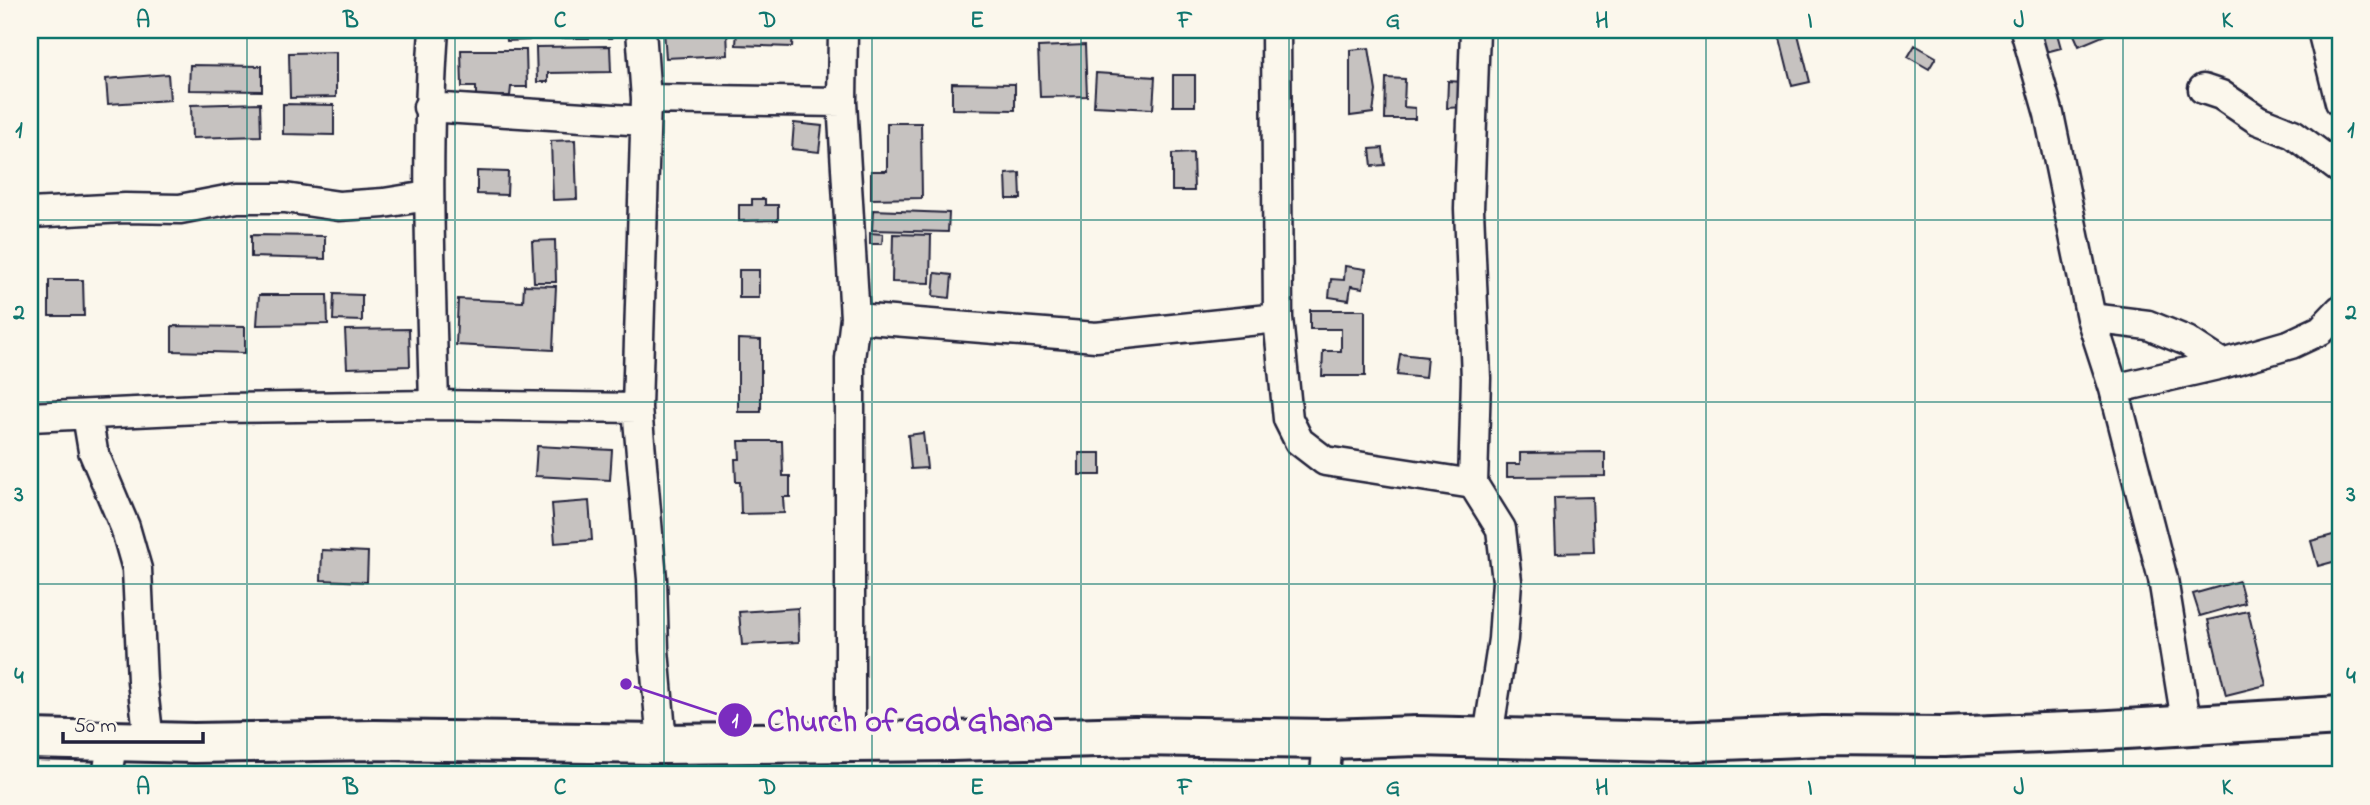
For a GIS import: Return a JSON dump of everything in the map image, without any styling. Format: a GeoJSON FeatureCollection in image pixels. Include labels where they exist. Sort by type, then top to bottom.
{"type":"FeatureCollection","features":[{"type":"Feature","properties":{"kind":"highway"},"geometry":{"type":"LineString","coordinates":[[30,739],[123,752],[244,743],[374,740],[662,744],[1135,736],[1326,757],[1488,737],[1674,742],[1823,736],[1944,737],[2187,727],[2340,716]]}},
{"type":"Feature","properties":{"kind":"street"},"geometry":{"type":"LineString","coordinates":[[434,30],[428,107],[434,405]]}},
{"type":"Feature","properties":{"kind":"street"},"geometry":{"type":"LineString","coordinates":[[641,30],[645,110],[637,408],[652,579],[654,650],[662,744]]}},
{"type":"Feature","properties":{"kind":"street"},"geometry":{"type":"LineString","coordinates":[[843,30],[842,102],[855,318],[850,359],[850,741]]}},
{"type":"Feature","properties":{"kind":"street"},"geometry":{"type":"LineString","coordinates":[[1276,30],[1278,318],[1288,419],[1299,441],[1325,461],[1473,484]]}},
{"type":"Feature","properties":{"kind":"street"},"geometry":{"type":"LineString","coordinates":[[1475,30],[1469,209],[1476,378],[1473,484],[1501,528],[1507,581],[1503,639],[1488,737]]}},
{"type":"Feature","properties":{"kind":"street"},"geometry":{"type":"LineString","coordinates":[[2025,30],[2049,114],[2091,318],[2114,389],[2163,579],[2187,727]]}},
{"type":"Feature","properties":{"kind":"street"},"geometry":{"type":"LineString","coordinates":[[2322,30],[2340,102]]}},
{"type":"Feature","properties":{"kind":"street"},"geometry":{"type":"LineString","coordinates":[[2203,89],[2221,95],[2258,120],[2293,134],[2340,169]]}},
{"type":"Feature","properties":{"kind":"street"},"geometry":{"type":"LineString","coordinates":[[428,107],[645,110],[842,102]]}},
{"type":"Feature","properties":{"kind":"street"},"geometry":{"type":"LineString","coordinates":[[30,213],[125,208],[180,209],[237,198],[285,198],[339,206],[428,197]]}},
{"type":"Feature","properties":{"kind":"street"},"geometry":{"type":"LineString","coordinates":[[2114,389],[2222,364],[2291,344],[2321,330],[2340,310]]}},
{"type":"Feature","properties":{"kind":"street"},"geometry":{"type":"LineString","coordinates":[[855,318],[1097,337],[1278,318]]}},
{"type":"Feature","properties":{"kind":"street"},"geometry":{"type":"LineString","coordinates":[[2091,318],[2148,325],[2186,341],[2222,364]]}},
{"type":"Feature","properties":{"kind":"street"},"geometry":{"type":"LineString","coordinates":[[30,417],[220,408],[434,405],[637,408]]}},
{"type":"Feature","properties":{"kind":"street"},"geometry":{"type":"LineString","coordinates":[[87,415],[93,451],[125,527],[137,569],[142,681],[123,752]]}},
{"type":"Feature","properties":{"kind":"building"},"geometry":{"type":"Polygon","coordinates":[[[506,30],[529,30],[529,40],[507,41],[506,30]]]}},
{"type":"Feature","properties":{"kind":"building"},"geometry":{"type":"Polygon","coordinates":[[[539,30],[612,30],[612,38],[539,38],[539,30]]]}},
{"type":"Feature","properties":{"kind":"building"},"geometry":{"type":"Polygon","coordinates":[[[664,30],[727,30],[728,55],[666,58],[664,30]]]}},
{"type":"Feature","properties":{"kind":"building"},"geometry":{"type":"Polygon","coordinates":[[[737,30],[793,30],[792,47],[736,45],[737,30]]]}},
{"type":"Feature","properties":{"kind":"building"},"geometry":{"type":"Polygon","coordinates":[[[1758,30],[1772,30],[1773,33],[1759,36],[1758,30]]]}},
{"type":"Feature","properties":{"kind":"building"},"geometry":{"type":"Polygon","coordinates":[[[1778,30],[1797,30],[1810,82],[1792,86],[1778,30]]]}},
{"type":"Feature","properties":{"kind":"building"},"geometry":{"type":"Polygon","coordinates":[[[2040,30],[2056,30],[2061,48],[2046,52],[2040,30]]]}},
{"type":"Feature","properties":{"kind":"building"},"geometry":{"type":"Polygon","coordinates":[[[2072,30],[2109,30],[2110,33],[2079,46],[2072,30]]]}},
{"type":"Feature","properties":{"kind":"building"},"geometry":{"type":"Polygon","coordinates":[[[1085,45],[1087,96],[1040,97],[1038,47],[1085,45]]]}},
{"type":"Feature","properties":{"kind":"building"},"geometry":{"type":"Polygon","coordinates":[[[1915,45],[1936,57],[1929,69],[1908,57],[1915,45]]]}},
{"type":"Feature","properties":{"kind":"building"},"geometry":{"type":"Polygon","coordinates":[[[610,46],[611,72],[548,73],[548,82],[537,82],[536,47],[610,46]]]}},
{"type":"Feature","properties":{"kind":"building"},"geometry":{"type":"Polygon","coordinates":[[[1369,48],[1376,91],[1373,113],[1350,116],[1350,50],[1369,48]]]}},
{"type":"Feature","properties":{"kind":"building"},"geometry":{"type":"Polygon","coordinates":[[[461,50],[526,50],[527,87],[511,87],[510,96],[476,96],[476,87],[462,87],[461,50]]]}},
{"type":"Feature","properties":{"kind":"building"},"geometry":{"type":"Polygon","coordinates":[[[336,52],[336,97],[290,98],[289,53],[336,52]]]}},
{"type":"Feature","properties":{"kind":"building"},"geometry":{"type":"Polygon","coordinates":[[[190,65],[262,66],[262,91],[189,90],[190,65]]]}},
{"type":"Feature","properties":{"kind":"building"},"geometry":{"type":"Polygon","coordinates":[[[1096,73],[1155,77],[1153,109],[1094,106],[1096,73]]]}},
{"type":"Feature","properties":{"kind":"building"},"geometry":{"type":"Polygon","coordinates":[[[168,74],[170,100],[108,104],[106,79],[168,74]]]}},
{"type":"Feature","properties":{"kind":"building"},"geometry":{"type":"Polygon","coordinates":[[[1173,75],[1195,75],[1195,106],[1173,106],[1173,75]]]}},
{"type":"Feature","properties":{"kind":"building"},"geometry":{"type":"Polygon","coordinates":[[[1386,78],[1405,79],[1404,107],[1415,108],[1415,119],[1385,119],[1386,78]]]}},
{"type":"Feature","properties":{"kind":"building"},"geometry":{"type":"Polygon","coordinates":[[[1448,81],[1463,82],[1464,107],[1447,108],[1448,81]]]}},
{"type":"Feature","properties":{"kind":"building"},"geometry":{"type":"Polygon","coordinates":[[[952,83],[1015,84],[1015,110],[952,109],[952,83]]]}},
{"type":"Feature","properties":{"kind":"building"},"geometry":{"type":"Polygon","coordinates":[[[260,103],[261,136],[192,138],[191,105],[260,103]]]}},
{"type":"Feature","properties":{"kind":"building"},"geometry":{"type":"Polygon","coordinates":[[[283,104],[334,105],[334,135],[283,134],[283,104]]]}},
{"type":"Feature","properties":{"kind":"building"},"geometry":{"type":"Polygon","coordinates":[[[794,123],[822,126],[819,152],[792,149],[794,123]]]}},
{"type":"Feature","properties":{"kind":"building"},"geometry":{"type":"Polygon","coordinates":[[[887,123],[921,123],[922,198],[871,199],[871,171],[887,171],[887,123]]]}},
{"type":"Feature","properties":{"kind":"building"},"geometry":{"type":"Polygon","coordinates":[[[575,140],[577,199],[553,200],[551,141],[575,140]]]}},
{"type":"Feature","properties":{"kind":"building"},"geometry":{"type":"Polygon","coordinates":[[[1383,148],[1385,165],[1372,166],[1370,149],[1383,148]]]}},
{"type":"Feature","properties":{"kind":"building"},"geometry":{"type":"Polygon","coordinates":[[[1193,153],[1194,191],[1172,191],[1172,154],[1193,153]]]}},
{"type":"Feature","properties":{"kind":"building"},"geometry":{"type":"Polygon","coordinates":[[[477,171],[508,172],[507,195],[477,194],[477,171]]]}},
{"type":"Feature","properties":{"kind":"building"},"geometry":{"type":"Polygon","coordinates":[[[1020,173],[1021,199],[1007,199],[1006,174],[1020,173]]]}},
{"type":"Feature","properties":{"kind":"building"},"geometry":{"type":"Polygon","coordinates":[[[752,199],[765,199],[765,205],[778,205],[778,220],[739,221],[739,205],[752,205],[752,199]]]}},
{"type":"Feature","properties":{"kind":"building"},"geometry":{"type":"Polygon","coordinates":[[[873,210],[949,213],[948,232],[872,230],[873,210]]]}},
{"type":"Feature","properties":{"kind":"building"},"geometry":{"type":"Polygon","coordinates":[[[870,233],[883,234],[882,244],[870,244],[870,233]]]}},
{"type":"Feature","properties":{"kind":"building"},"geometry":{"type":"Polygon","coordinates":[[[893,234],[931,235],[930,283],[892,282],[893,234]]]}},
{"type":"Feature","properties":{"kind":"building"},"geometry":{"type":"Polygon","coordinates":[[[251,235],[325,236],[325,259],[251,257],[251,235]]]}},
{"type":"Feature","properties":{"kind":"building"},"geometry":{"type":"Polygon","coordinates":[[[555,240],[556,282],[534,282],[532,241],[555,240]]]}},
{"type":"Feature","properties":{"kind":"building"},"geometry":{"type":"Polygon","coordinates":[[[1345,266],[1366,269],[1363,288],[1351,286],[1349,300],[1329,297],[1331,279],[1344,280],[1345,266]]]}},
{"type":"Feature","properties":{"kind":"building"},"geometry":{"type":"Polygon","coordinates":[[[739,270],[759,270],[759,298],[739,298],[739,270]]]}},
{"type":"Feature","properties":{"kind":"building"},"geometry":{"type":"Polygon","coordinates":[[[935,273],[952,275],[950,298],[933,296],[935,273]]]}},
{"type":"Feature","properties":{"kind":"building"},"geometry":{"type":"Polygon","coordinates":[[[49,280],[83,280],[84,316],[49,316],[49,280]]]}},
{"type":"Feature","properties":{"kind":"building"},"geometry":{"type":"Polygon","coordinates":[[[524,285],[556,286],[553,350],[456,345],[458,299],[523,302],[524,285]]]}},
{"type":"Feature","properties":{"kind":"building"},"geometry":{"type":"Polygon","coordinates":[[[334,294],[362,295],[362,321],[333,320],[334,294]]]}},
{"type":"Feature","properties":{"kind":"building"},"geometry":{"type":"Polygon","coordinates":[[[259,295],[327,295],[328,324],[257,325],[259,295]]]}},
{"type":"Feature","properties":{"kind":"building"},"geometry":{"type":"Polygon","coordinates":[[[1310,310],[1365,310],[1365,376],[1322,376],[1323,351],[1341,351],[1341,329],[1310,329],[1310,310]]]}},
{"type":"Feature","properties":{"kind":"building"},"geometry":{"type":"Polygon","coordinates":[[[172,326],[245,327],[245,353],[172,351],[172,326]]]}},
{"type":"Feature","properties":{"kind":"building"},"geometry":{"type":"Polygon","coordinates":[[[409,329],[410,366],[347,368],[345,330],[409,329]]]}},
{"type":"Feature","properties":{"kind":"building"},"geometry":{"type":"Polygon","coordinates":[[[738,339],[761,340],[761,412],[738,412],[738,339]]]}},
{"type":"Feature","properties":{"kind":"building"},"geometry":{"type":"Polygon","coordinates":[[[1400,354],[1427,357],[1425,378],[1397,375],[1400,354]]]}},
{"type":"Feature","properties":{"kind":"building"},"geometry":{"type":"Polygon","coordinates":[[[923,433],[927,468],[911,469],[908,435],[923,433]]]}},
{"type":"Feature","properties":{"kind":"building"},"geometry":{"type":"Polygon","coordinates":[[[739,441],[782,441],[783,476],[790,476],[790,497],[783,497],[784,513],[741,514],[740,482],[736,482],[735,459],[740,459],[739,441]]]}},
{"type":"Feature","properties":{"kind":"building"},"geometry":{"type":"Polygon","coordinates":[[[537,446],[612,450],[610,480],[535,476],[537,446]]]}},
{"type":"Feature","properties":{"kind":"building"},"geometry":{"type":"Polygon","coordinates":[[[1605,452],[1605,476],[1507,477],[1507,464],[1520,464],[1520,453],[1605,452]]]}},
{"type":"Feature","properties":{"kind":"building"},"geometry":{"type":"Polygon","coordinates":[[[1079,453],[1101,453],[1101,475],[1079,475],[1079,453]]]}},
{"type":"Feature","properties":{"kind":"building"},"geometry":{"type":"Polygon","coordinates":[[[1592,497],[1594,552],[1556,553],[1554,498],[1592,497]]]}},
{"type":"Feature","properties":{"kind":"building"},"geometry":{"type":"Polygon","coordinates":[[[589,501],[592,540],[555,543],[552,504],[589,501]]]}},
{"type":"Feature","properties":{"kind":"building"},"geometry":{"type":"Polygon","coordinates":[[[2340,533],[2340,560],[2318,566],[2311,541],[2340,533]]]}},
{"type":"Feature","properties":{"kind":"building"},"geometry":{"type":"Polygon","coordinates":[[[322,550],[368,552],[367,582],[321,580],[322,550]]]}},
{"type":"Feature","properties":{"kind":"building"},"geometry":{"type":"Polygon","coordinates":[[[2239,581],[2245,603],[2200,616],[2193,594],[2239,581]]]}},
{"type":"Feature","properties":{"kind":"building"},"geometry":{"type":"Polygon","coordinates":[[[798,608],[799,642],[742,645],[739,612],[798,608]]]}},
{"type":"Feature","properties":{"kind":"building"},"geometry":{"type":"Polygon","coordinates":[[[2248,611],[2266,685],[2226,695],[2208,620],[2248,611]]]}},
{"type":"Feature","properties":{"kind":"place","name":"Church of God Ghana"},"geometry":{"type":"Point","coordinates":[626,684]}}]}
